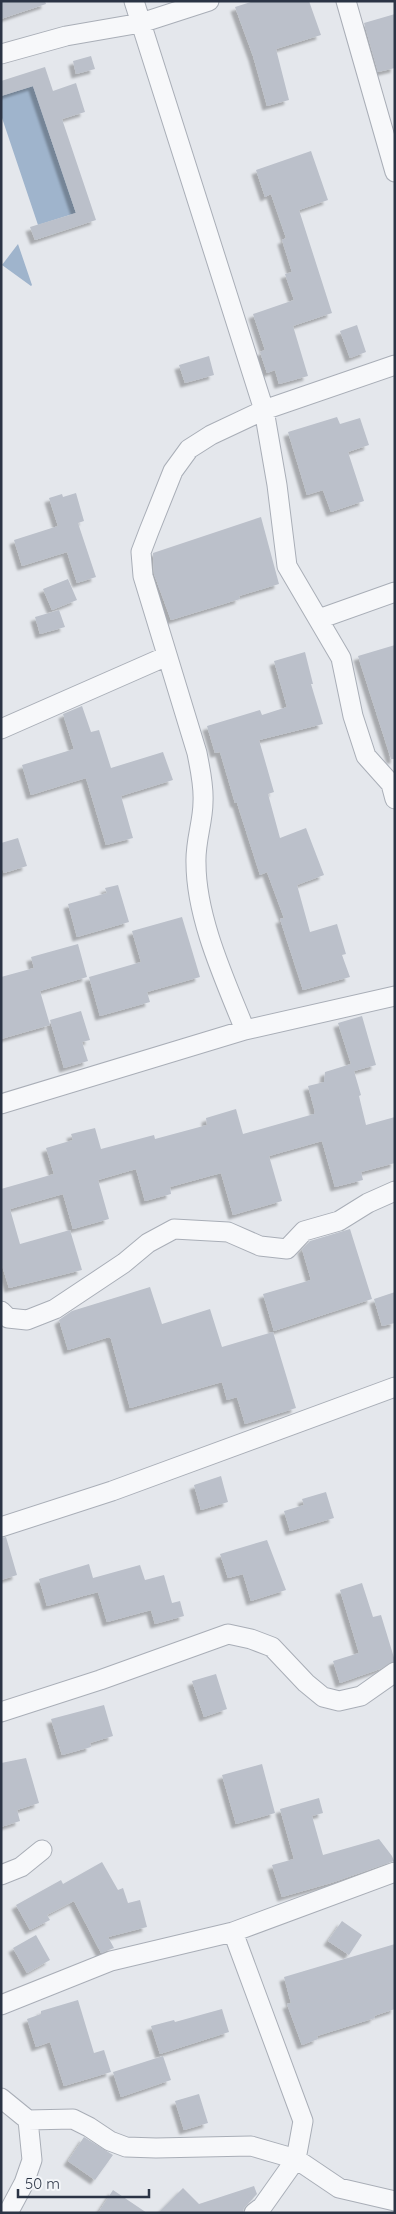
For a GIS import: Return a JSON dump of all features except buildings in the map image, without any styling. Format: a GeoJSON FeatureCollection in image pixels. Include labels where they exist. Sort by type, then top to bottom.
{"type":"FeatureCollection","features":[{"type":"Feature","properties":{"kind":"street"},"geometry":{"type":"LineString","coordinates":[[134,1],[264,410],[277,485],[287,566],[341,658],[353,716],[366,756],[393,789]]}},
{"type":"Feature","properties":{"kind":"street"},"geometry":{"type":"LineString","coordinates":[[1,54],[66,36],[141,23],[209,1]]}},
{"type":"Feature","properties":{"kind":"street"},"geometry":{"type":"LineString","coordinates":[[346,1],[395,172]]}},
{"type":"Feature","properties":{"kind":"street"},"geometry":{"type":"LineString","coordinates":[[245,1030],[215,957],[199,893],[196,862],[204,803],[203,780],[197,753],[143,576],[141,552],[173,471],[189,450],[211,435],[264,410],[395,365]]}},
{"type":"Feature","properties":{"kind":"street"},"geometry":{"type":"LineString","coordinates":[[319,619],[395,592]]}},
{"type":"Feature","properties":{"kind":"street"},"geometry":{"type":"LineString","coordinates":[[1,729],[167,656]]}},
{"type":"Feature","properties":{"kind":"street"},"geometry":{"type":"LineString","coordinates":[[1,1104],[245,1030],[395,996]]}},
{"type":"Feature","properties":{"kind":"street"},"geometry":{"type":"LineString","coordinates":[[1,1311],[8,1318],[27,1320],[56,1309],[148,1243],[174,1230],[228,1232],[260,1246],[286,1249],[304,1231],[339,1221],[368,1203],[395,1191]]}},
{"type":"Feature","properties":{"kind":"street"},"geometry":{"type":"LineString","coordinates":[[1,1527],[112,1491],[395,1386]]}},
{"type":"Feature","properties":{"kind":"street"},"geometry":{"type":"LineString","coordinates":[[1,1712],[100,1680],[228,1634],[251,1639],[272,1647],[306,1683],[323,1697],[339,1701],[361,1696],[395,1672]]}},
{"type":"Feature","properties":{"kind":"street"},"geometry":{"type":"LineString","coordinates":[[1,1875],[21,1867],[42,1850]]}},
{"type":"Feature","properties":{"kind":"street"},"geometry":{"type":"LineString","coordinates":[[1,2004],[111,1961],[233,1932],[395,1872]]}},
{"type":"Feature","properties":{"kind":"street"},"geometry":{"type":"LineString","coordinates":[[233,1932],[303,2121],[296,2159],[262,2207],[254,2213]]}},
{"type":"Feature","properties":{"kind":"street"},"geometry":{"type":"LineString","coordinates":[[1,2098],[28,2120],[73,2120],[89,2127],[110,2142],[126,2146],[251,2146],[296,2159],[339,2188],[395,2201]]}},
{"type":"Feature","properties":{"kind":"street"},"geometry":{"type":"LineString","coordinates":[[8,2213],[24,2183],[32,2160],[28,2120]]}},
{"type":"Feature","properties":{"kind":"water"},"geometry":{"type":"Polygon","coordinates":[[[33,86],[76,213],[38,225],[1,115],[1,96],[33,86]]]}},
{"type":"Feature","properties":{"kind":"water"},"geometry":{"type":"Polygon","coordinates":[[[18,244],[32,285],[31,286],[2,265],[18,244]]]}}]}
